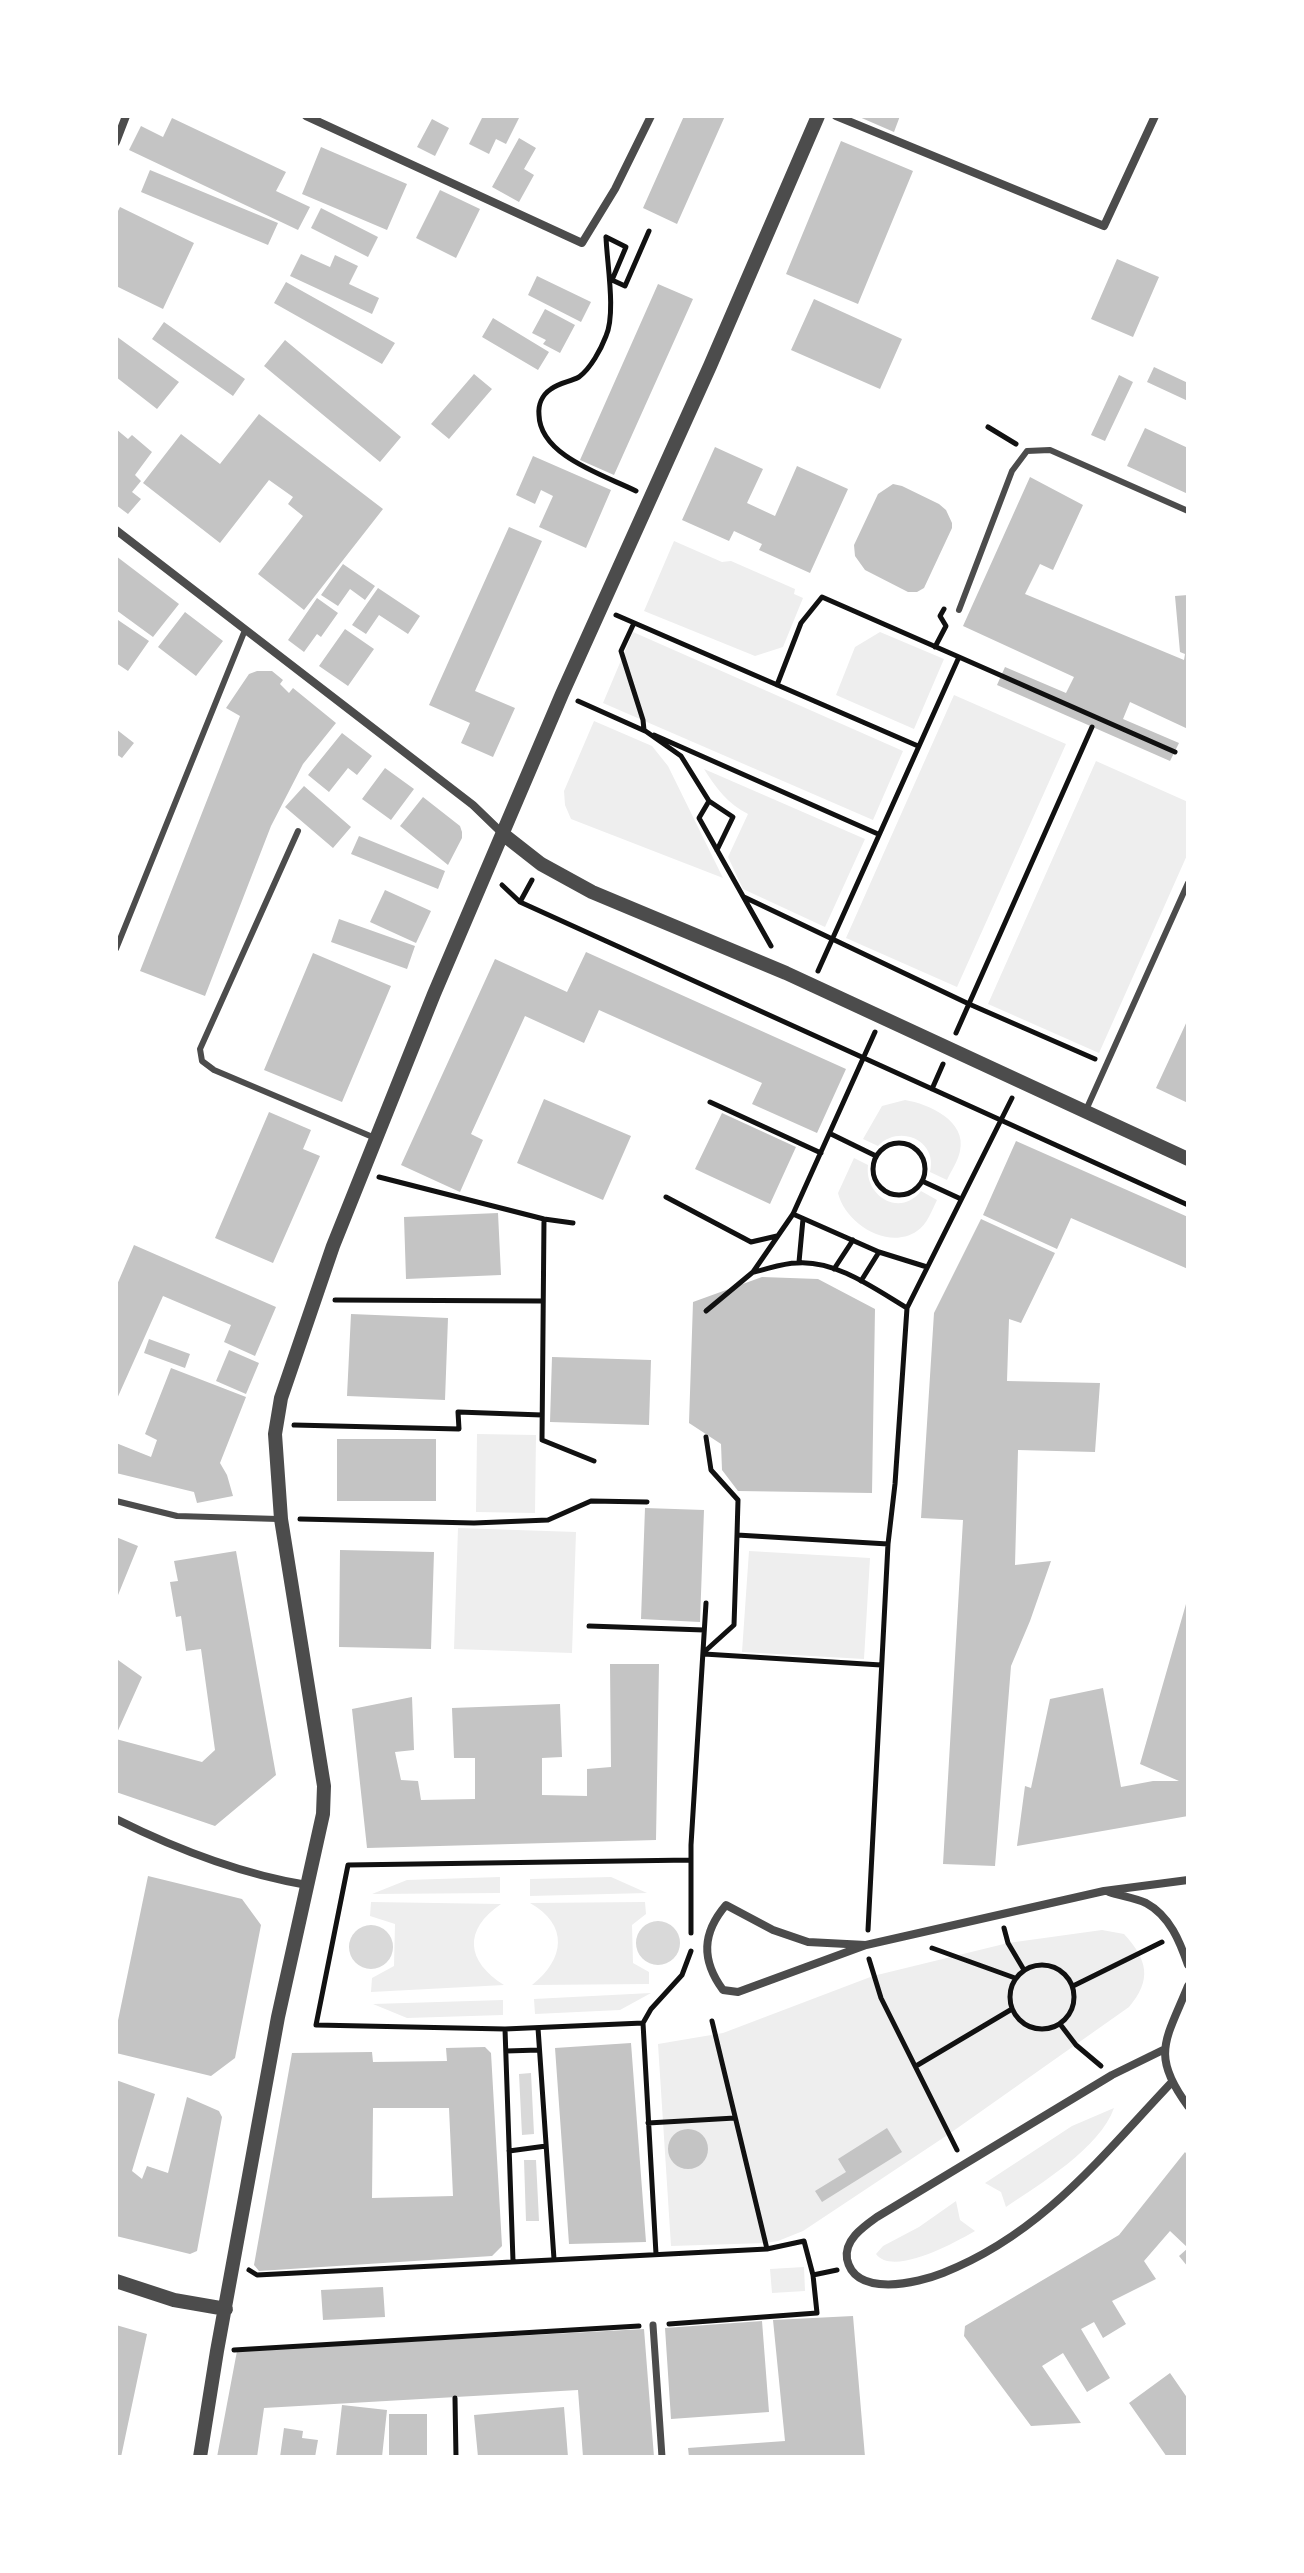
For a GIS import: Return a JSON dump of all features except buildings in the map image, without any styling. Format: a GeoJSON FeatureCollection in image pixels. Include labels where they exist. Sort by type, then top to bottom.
{"type":"FeatureCollection","features":[{"type":"Feature","properties":{"kind":"street"},"geometry":{"type":"LineString","coordinates":[[116,142],[126,116]]}},
{"type":"Feature","properties":{"kind":"street"},"geometry":{"type":"LineString","coordinates":[[306,116],[582,243],[615,189],[650,119]]}},
{"type":"Feature","properties":{"kind":"street"},"geometry":{"type":"LineString","coordinates":[[200,2457],[278,2017],[323,1814],[324,1786],[281,1519],[276,1470],[281,1398],[375,1138],[487,870],[818,116]]}},
{"type":"Feature","properties":{"kind":"street"},"geometry":{"type":"LineString","coordinates":[[836,116],[1104,226],[1155,116]]}},
{"type":"Feature","properties":{"kind":"street"},"geometry":{"type":"LineString","coordinates":[[116,530],[473,805],[541,864],[592,892],[786,973],[1188,1159]]}},
{"type":"Feature","properties":{"kind":"street"},"geometry":{"type":"LineString","coordinates":[[116,1819],[262,1878],[307,1885]]}},
{"type":"Feature","properties":{"kind":"street"},"geometry":{"type":"LineString","coordinates":[[866,1945],[808,1942],[773,1930],[726,1905],[713,1920],[707,1938],[712,1974],[723,1990],[738,1992],[866,1945],[1104,1891],[1188,1880]]}},
{"type":"Feature","properties":{"kind":"street"},"geometry":{"type":"LineString","coordinates":[[1104,1891],[1146,1903],[1177,1934],[1188,1965]]}},
{"type":"Feature","properties":{"kind":"street"},"geometry":{"type":"LineString","coordinates":[[1188,1986],[1163,2050],[1171,2083],[1188,2106]]}},
{"type":"Feature","properties":{"kind":"street"},"geometry":{"type":"LineString","coordinates":[[1163,2050],[1112,2075],[963,2162],[861,2229],[849,2243],[846,2255],[850,2268],[857,2277],[870,2282],[905,2284],[946,2272],[979,2256],[1032,2222],[1076,2187],[1171,2083]]}},
{"type":"Feature","properties":{"kind":"street"},"geometry":{"type":"LineString","coordinates":[[116,2281],[174,2300],[226,2309]]}},
{"type":"Feature","properties":{"kind":"street"},"geometry":{"type":"LineString","coordinates":[[653,2325],[662,2457]]}},
{"type":"Feature","properties":{"kind":"lane"},"geometry":{"type":"LineString","coordinates":[[959,610],[1012,471],[1027,451],[1050,450],[1188,511]]}},
{"type":"Feature","properties":{"kind":"lane"},"geometry":{"type":"LineString","coordinates":[[116,949],[245,630]]}},
{"type":"Feature","properties":{"kind":"lane"},"geometry":{"type":"LineString","coordinates":[[298,831],[200,1049],[202,1061],[214,1070],[375,1138]]}},
{"type":"Feature","properties":{"kind":"lane"},"geometry":{"type":"LineString","coordinates":[[1084,1113],[1188,883]]}},
{"type":"Feature","properties":{"kind":"lane"},"geometry":{"type":"LineString","coordinates":[[116,1501],[177,1516],[281,1519]]}},
{"type":"Feature","properties":{"kind":"path"},"geometry":{"type":"LineString","coordinates":[[626,247],[612,280],[625,286],[649,231]]}},
{"type":"Feature","properties":{"kind":"path"},"geometry":{"type":"LineString","coordinates":[[606,237],[612,315],[608,333],[581,376],[559,383],[541,399],[539,424],[544,436],[558,452],[651,499]]}},
{"type":"Feature","properties":{"kind":"path"},"geometry":{"type":"LineString","coordinates":[[988,427],[1027,451]]}},
{"type":"Feature","properties":{"kind":"path"},"geometry":{"type":"LineString","coordinates":[[777,685],[801,623],[822,597],[1175,752]]}},
{"type":"Feature","properties":{"kind":"path"},"geometry":{"type":"LineString","coordinates":[[600,608],[918,746]]}},
{"type":"Feature","properties":{"kind":"path"},"geometry":{"type":"LineString","coordinates":[[935,647],[946,626],[940,616],[944,608],[959,610]]}},
{"type":"Feature","properties":{"kind":"path"},"geometry":{"type":"LineString","coordinates":[[634,623],[621,651],[644,730],[681,756],[709,801],[733,817],[717,850]]}},
{"type":"Feature","properties":{"kind":"path"},"geometry":{"type":"LineString","coordinates":[[812,986],[959,657]]}},
{"type":"Feature","properties":{"kind":"path"},"geometry":{"type":"LineString","coordinates":[[562,694],[878,834]]}},
{"type":"Feature","properties":{"kind":"path"},"geometry":{"type":"LineString","coordinates":[[932,1089],[1092,727]]}},
{"type":"Feature","properties":{"kind":"path"},"geometry":{"type":"LineString","coordinates":[[709,801],[699,818],[786,973]]}},
{"type":"Feature","properties":{"kind":"path"},"geometry":{"type":"LineString","coordinates":[[520,902],[541,864]]}},
{"type":"Feature","properties":{"kind":"path"},"geometry":{"type":"LineString","coordinates":[[487,870],[520,902],[1188,1205]]}},
{"type":"Feature","properties":{"kind":"path"},"geometry":{"type":"LineString","coordinates":[[743,897],[969,1004],[1107,1064]]}},
{"type":"Feature","properties":{"kind":"path"},"geometry":{"type":"LineString","coordinates":[[706,1311],[753,1272],[793,1214],[881,1018]]}},
{"type":"Feature","properties":{"kind":"path"},"geometry":{"type":"LineString","coordinates":[[963,2162],[881,1998],[866,1945],[871,1904],[888,1544],[907,1308],[1019,1083]]}},
{"type":"Feature","properties":{"kind":"path"},"geometry":{"type":"LineString","coordinates":[[710,1102],[821,1153]]}},
{"type":"Feature","properties":{"kind":"path"},"geometry":{"type":"LineString","coordinates":[[831,1134],[876,1156]]}},
{"type":"Feature","properties":{"kind":"path"},"geometry":{"type":"LineString","coordinates":[[890,1144],[908,1144],[923,1158],[922,1181],[917,1189],[905,1195],[885,1192],[874,1180],[872,1171],[876,1156],[890,1144]]}},
{"type":"Feature","properties":{"kind":"path"},"geometry":{"type":"LineString","coordinates":[[362,1173],[544,1219],[573,1223]]}},
{"type":"Feature","properties":{"kind":"path"},"geometry":{"type":"LineString","coordinates":[[922,1181],[961,1199]]}},
{"type":"Feature","properties":{"kind":"path"},"geometry":{"type":"LineString","coordinates":[[666,1197],[751,1242],[778,1236]]}},
{"type":"Feature","properties":{"kind":"path"},"geometry":{"type":"LineString","coordinates":[[793,1214],[879,1252],[927,1267]]}},
{"type":"Feature","properties":{"kind":"path"},"geometry":{"type":"LineString","coordinates":[[544,1219],[542,1440],[594,1461]]}},
{"type":"Feature","properties":{"kind":"path"},"geometry":{"type":"LineString","coordinates":[[799,1262],[803,1219]]}},
{"type":"Feature","properties":{"kind":"path"},"geometry":{"type":"LineString","coordinates":[[834,1269],[853,1240]]}},
{"type":"Feature","properties":{"kind":"path"},"geometry":{"type":"LineString","coordinates":[[861,1281],[879,1252]]}},
{"type":"Feature","properties":{"kind":"path"},"geometry":{"type":"LineString","coordinates":[[753,1272],[799,1262],[834,1269],[907,1308]]}},
{"type":"Feature","properties":{"kind":"path"},"geometry":{"type":"LineString","coordinates":[[314,1300],[543,1301]]}},
{"type":"Feature","properties":{"kind":"path"},"geometry":{"type":"LineString","coordinates":[[277,1424],[459,1429],[458,1412],[542,1415]]}},
{"type":"Feature","properties":{"kind":"path"},"geometry":{"type":"LineString","coordinates":[[703,1654],[734,1625],[738,1500],[711,1470],[706,1437]]}},
{"type":"Feature","properties":{"kind":"path"},"geometry":{"type":"LineString","coordinates":[[281,1519],[474,1523],[548,1520],[591,1501],[647,1502]]}},
{"type":"Feature","properties":{"kind":"path"},"geometry":{"type":"LineString","coordinates":[[737,1535],[888,1544]]}},
{"type":"Feature","properties":{"kind":"path"},"geometry":{"type":"LineString","coordinates":[[656,2254],[643,2023],[651,2009],[682,1975],[691,1951],[691,1860],[706,1603]]}},
{"type":"Feature","properties":{"kind":"path"},"geometry":{"type":"LineString","coordinates":[[589,1626],[704,1630]]}},
{"type":"Feature","properties":{"kind":"path"},"geometry":{"type":"LineString","coordinates":[[703,1654],[881,1665]]}},
{"type":"Feature","properties":{"kind":"path"},"geometry":{"type":"LineString","coordinates":[[643,2023],[505,2029],[316,2025],[348,1865],[691,1860]]}},
{"type":"Feature","properties":{"kind":"path"},"geometry":{"type":"LineString","coordinates":[[1004,1927],[1008,1943],[1024,1970]]}},
{"type":"Feature","properties":{"kind":"path"},"geometry":{"type":"LineString","coordinates":[[1073,1986],[1177,1934]]}},
{"type":"Feature","properties":{"kind":"path"},"geometry":{"type":"LineString","coordinates":[[923,1945],[1015,1978]]}},
{"type":"Feature","properties":{"kind":"path"},"geometry":{"type":"LineString","coordinates":[[1033,1966],[1052,1966],[1061,1970],[1073,1986],[1071,2012],[1060,2024],[1051,2029],[1032,2028],[1024,2024],[1012,2009],[1009,1993],[1015,1978],[1024,1970],[1033,1966]]}},
{"type":"Feature","properties":{"kind":"path"},"geometry":{"type":"LineString","coordinates":[[916,2066],[1012,2009]]}},
{"type":"Feature","properties":{"kind":"path"},"geometry":{"type":"LineString","coordinates":[[712,2021],[767,2249]]}},
{"type":"Feature","properties":{"kind":"path"},"geometry":{"type":"LineString","coordinates":[[1060,2024],[1076,2045],[1112,2075]]}},
{"type":"Feature","properties":{"kind":"path"},"geometry":{"type":"LineString","coordinates":[[538,2028],[554,2259]]}},
{"type":"Feature","properties":{"kind":"path"},"geometry":{"type":"LineString","coordinates":[[505,2029],[513,2261]]}},
{"type":"Feature","properties":{"kind":"path"},"geometry":{"type":"LineString","coordinates":[[506,2051],[539,2050]]}},
{"type":"Feature","properties":{"kind":"path"},"geometry":{"type":"LineString","coordinates":[[648,2123],[735,2118]]}},
{"type":"Feature","properties":{"kind":"path"},"geometry":{"type":"LineString","coordinates":[[509,2151],[546,2146]]}},
{"type":"Feature","properties":{"kind":"path"},"geometry":{"type":"LineString","coordinates":[[217,2351],[817,2313],[813,2275],[804,2241],[767,2249],[379,2266],[257,2275],[248,2270],[232,2269]]}},
{"type":"Feature","properties":{"kind":"path"},"geometry":{"type":"LineString","coordinates":[[813,2275],[850,2268]]}},
{"type":"Feature","properties":{"kind":"path"},"geometry":{"type":"LineString","coordinates":[[455,2398],[456,2457]]}},
{"type":"Feature","properties":{"kind":"shaded area"},"geometry":{"type":"Polygon","coordinates":[[[674,541],[722,562],[731,561],[795,589],[794,594],[803,598],[783,647],[755,656],[644,611],[674,541]]]}},
{"type":"Feature","properties":{"kind":"shaded area"},"geometry":{"type":"Polygon","coordinates":[[[633,632],[903,751],[873,820],[603,703],[633,632]]]}},
{"type":"Feature","properties":{"kind":"shaded area"},"geometry":{"type":"Polygon","coordinates":[[[880,632],[944,659],[914,729],[836,695],[855,647],[880,632]]]}},
{"type":"Feature","properties":{"kind":"shaded area"},"geometry":{"type":"Polygon","coordinates":[[[954,695],[1066,744],[957,987],[846,938],[954,695]]]}},
{"type":"Feature","properties":{"kind":"shaded area"},"geometry":{"type":"Polygon","coordinates":[[[594,721],[652,746],[668,766],[723,878],[571,819],[565,805],[564,791],[594,721]]]}},
{"type":"Feature","properties":{"kind":"shaded area"},"geometry":{"type":"Polygon","coordinates":[[[1096,761],[1188,802],[1188,853],[1099,1053],[988,1004],[1096,761]]]}},
{"type":"Feature","properties":{"kind":"shaded area"},"geometry":{"type":"Polygon","coordinates":[[[704,769],[865,839],[825,927],[743,889],[728,857],[748,814],[723,795],[704,769]]]}},
{"type":"Feature","properties":{"kind":"shaded area"},"geometry":{"type":"Polygon","coordinates":[[[905,1100],[935,1110],[958,1131],[960,1151],[947,1180],[930,1172],[928,1151],[915,1139],[896,1136],[878,1146],[863,1139],[882,1106],[905,1100]]]}},
{"type":"Feature","properties":{"kind":"shaded area"},"geometry":{"type":"Polygon","coordinates":[[[854,1158],[868,1165],[872,1186],[885,1200],[903,1203],[921,1191],[937,1200],[921,1228],[906,1236],[881,1236],[869,1231],[849,1214],[838,1193],[854,1158]]]}},
{"type":"Feature","properties":{"kind":"shaded area"},"geometry":{"type":"Polygon","coordinates":[[[477,1434],[536,1435],[535,1513],[476,1512],[477,1434]]]}},
{"type":"Feature","properties":{"kind":"shaded area"},"geometry":{"type":"Polygon","coordinates":[[[458,1528],[576,1532],[572,1653],[454,1649],[458,1528]]]}},
{"type":"Feature","properties":{"kind":"shaded area"},"geometry":{"type":"Polygon","coordinates":[[[749,1551],[870,1558],[864,1659],[742,1652],[749,1551]]]}},
{"type":"Feature","properties":{"kind":"shaded area"},"geometry":{"type":"Polygon","coordinates":[[[500,1877],[500,1893],[372,1894],[407,1880],[500,1877]]]}},
{"type":"Feature","properties":{"kind":"shaded area"},"geometry":{"type":"Polygon","coordinates":[[[611,1877],[647,1893],[530,1896],[530,1879],[611,1877]]]}},
{"type":"Feature","properties":{"kind":"shaded area"},"geometry":{"type":"Polygon","coordinates":[[[371,1902],[501,1904],[480,1924],[474,1945],[482,1966],[504,1985],[371,1992],[372,1978],[394,1966],[395,1924],[370,1916],[371,1902]]]}},
{"type":"Feature","properties":{"kind":"shaded area"},"geometry":{"type":"Polygon","coordinates":[[[645,1902],[646,1914],[632,1925],[633,1963],[649,1972],[649,1984],[532,1985],[551,1964],[558,1942],[551,1921],[530,1903],[645,1902]]]}},
{"type":"Feature","properties":{"kind":"shaded area"},"geometry":{"type":"Polygon","coordinates":[[[658,1921],[674,1927],[680,1943],[674,1959],[658,1965],[642,1959],[636,1943],[642,1927],[658,1921]]]}},
{"type":"Feature","properties":{"kind":"shaded area"},"geometry":{"type":"Polygon","coordinates":[[[371,1925],[387,1931],[393,1947],[387,1963],[371,1969],[355,1963],[349,1947],[355,1931],[371,1925]]]}},
{"type":"Feature","properties":{"kind":"shaded area"},"geometry":{"type":"Polygon","coordinates":[[[1102,1930],[1124,1934],[1142,1961],[1144,1979],[1129,2007],[949,2134],[803,2231],[766,2243],[671,2246],[658,2044],[723,2033],[873,1976],[1008,1943],[1102,1930]]]}},
{"type":"Feature","properties":{"kind":"shaded area"},"geometry":{"type":"Polygon","coordinates":[[[651,1993],[620,2010],[535,2014],[534,1999],[651,1993]]]}},
{"type":"Feature","properties":{"kind":"shaded area"},"geometry":{"type":"Polygon","coordinates":[[[503,2000],[503,2015],[407,2018],[373,2004],[503,2000]]]}},
{"type":"Feature","properties":{"kind":"shaded area"},"geometry":{"type":"Polygon","coordinates":[[[531,2073],[534,2134],[522,2135],[519,2074],[531,2073]]]}},
{"type":"Feature","properties":{"kind":"shaded area"},"geometry":{"type":"Polygon","coordinates":[[[1114,2108],[1107,2123],[1083,2151],[1006,2207],[1001,2192],[985,2183],[1072,2126],[1114,2108]]]}},
{"type":"Feature","properties":{"kind":"shaded area"},"geometry":{"type":"Polygon","coordinates":[[[524,2160],[536,2160],[539,2221],[526,2221],[524,2160]]]}},
{"type":"Feature","properties":{"kind":"shaded area"},"geometry":{"type":"Polygon","coordinates":[[[956,2201],[960,2220],[975,2231],[910,2260],[884,2260],[876,2254],[883,2246],[919,2227],[956,2201]]]}},
{"type":"Feature","properties":{"kind":"shaded area"},"geometry":{"type":"Polygon","coordinates":[[[804,2267],[805,2291],[772,2293],[770,2269],[804,2267]]]}}]}
